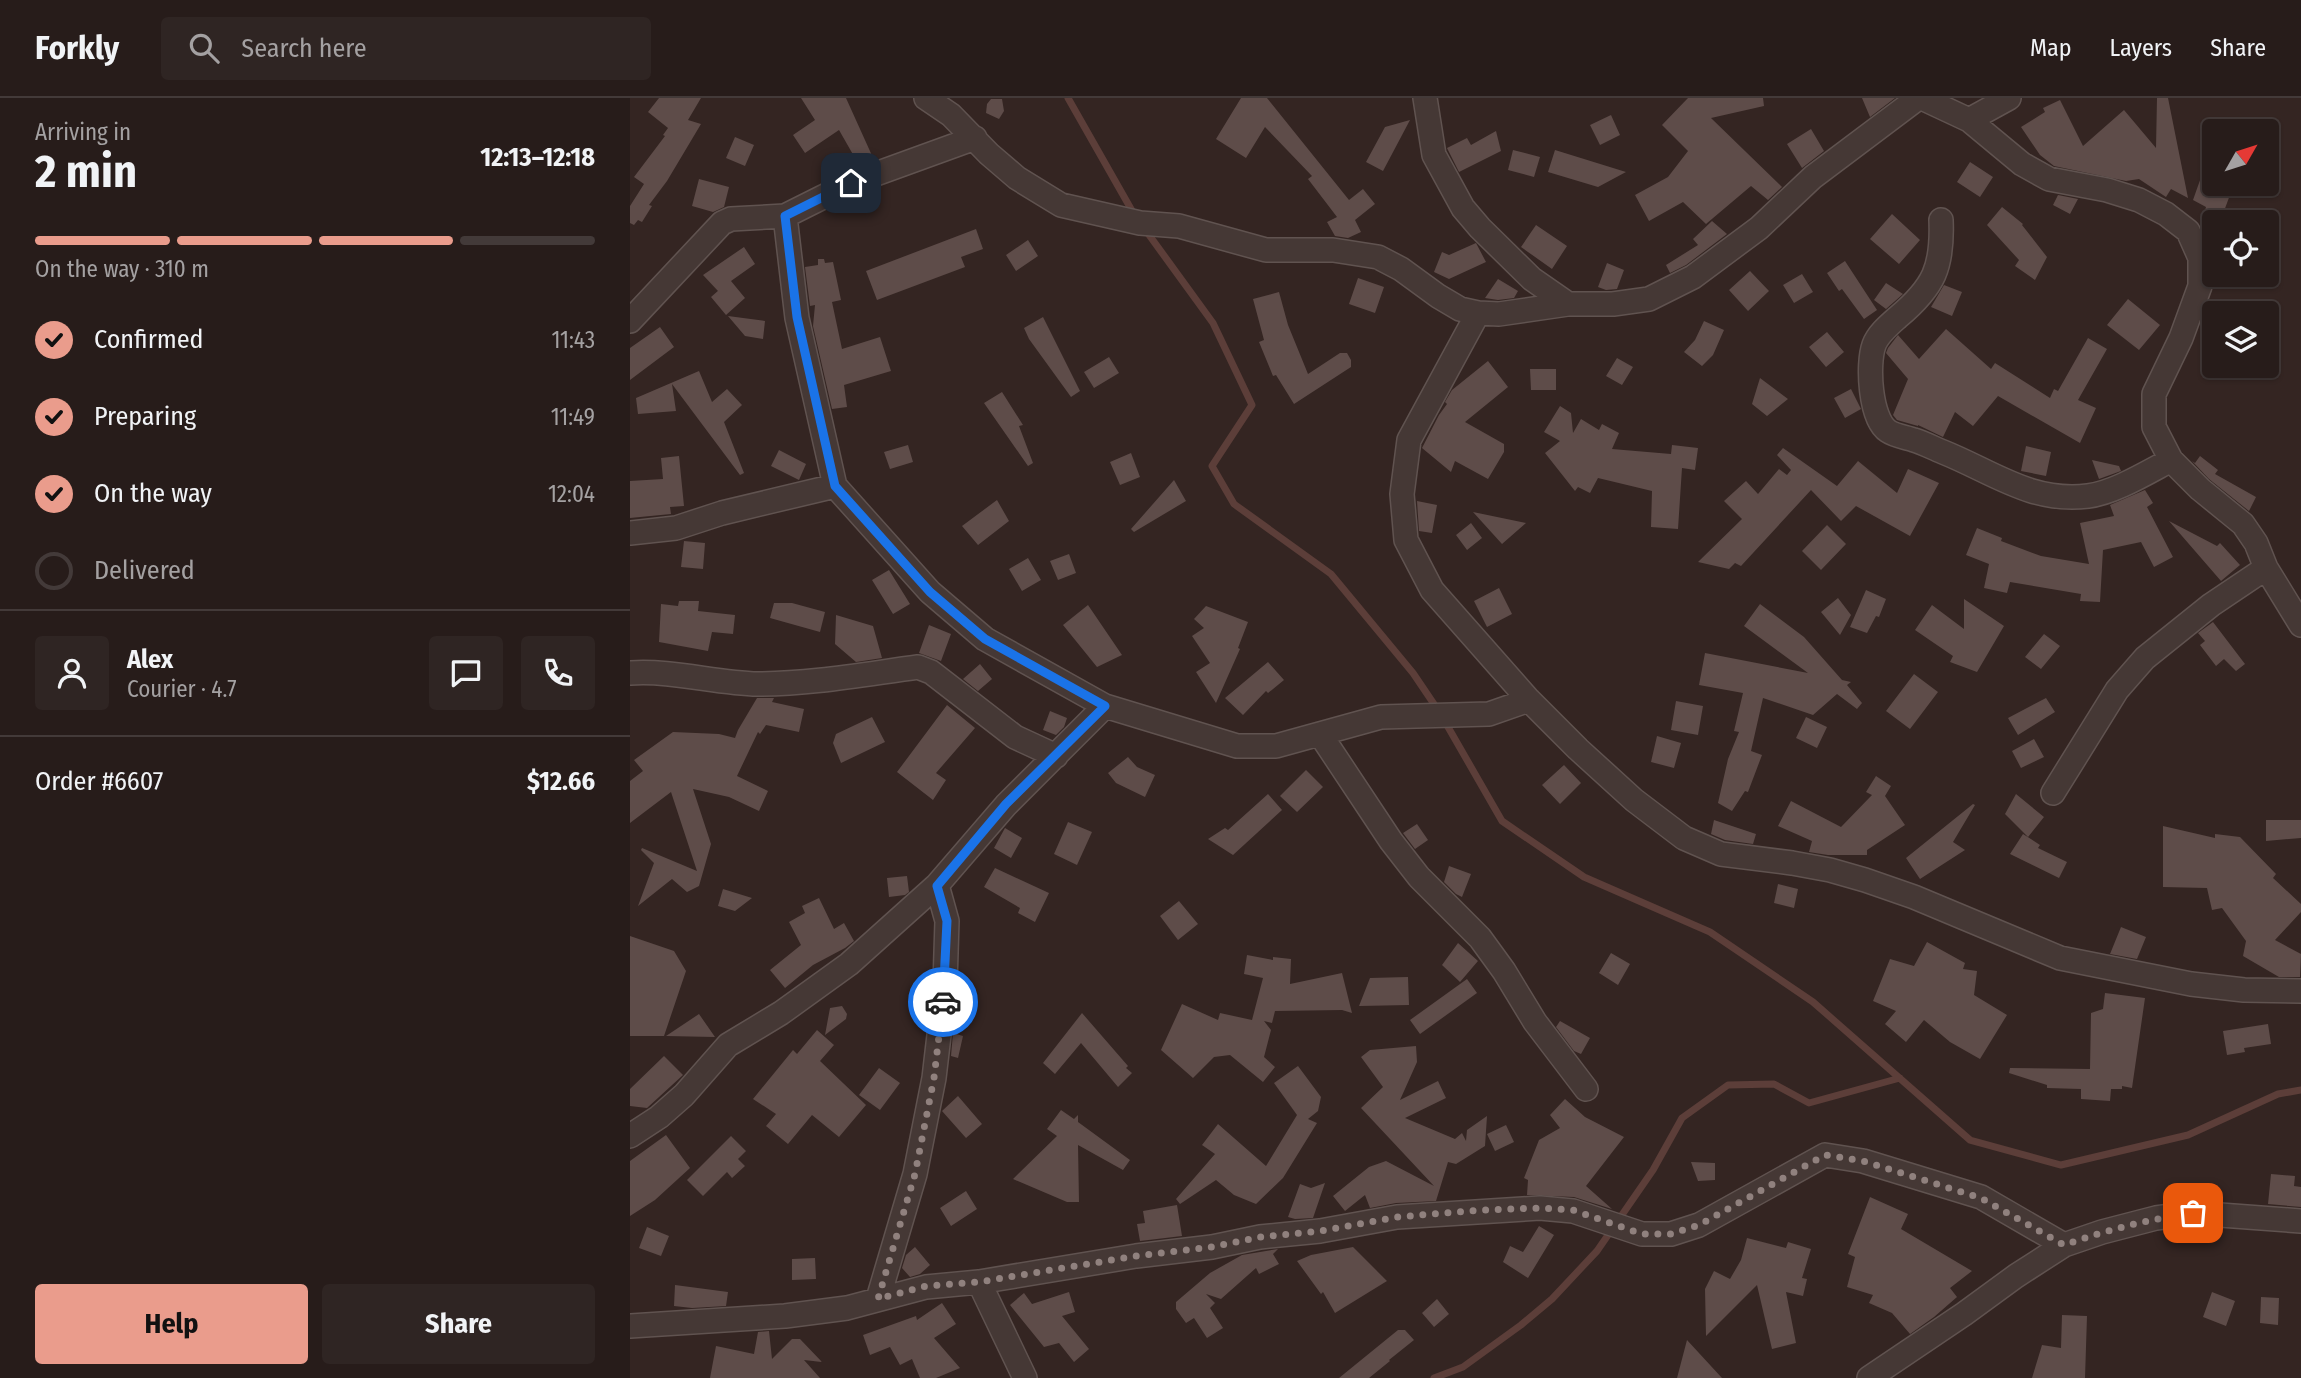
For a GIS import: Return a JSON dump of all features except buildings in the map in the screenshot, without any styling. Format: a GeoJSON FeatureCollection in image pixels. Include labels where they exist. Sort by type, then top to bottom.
{"type":"FeatureCollection","features":[{"type":"Feature","properties":{"kind":"street"},"geometry":{"type":"LineString","coordinates":[[926,98],[951,115],[1017,178],[1061,205],[1140,223],[1179,226],[1266,250],[1333,250],[1377,257],[1401,269],[1460,309],[1499,314],[1568,304],[1583,306],[1649,299],[1693,277],[1759,228],[1813,177],[1920,98],[1969,120],[2022,164],[2049,179],[2107,190],[2139,200],[2166,214],[2188,232],[2200,258],[2200,286],[2181,338],[2154,394],[2154,427],[2171,460],[2200,489],[2244,524],[2256,543],[2266,568],[2301,625]]}},
{"type":"Feature","properties":{"kind":"street"},"geometry":{"type":"LineString","coordinates":[[1425,98],[1434,155],[1463,208],[1532,279],[1568,304]]}},
{"type":"Feature","properties":{"kind":"street"},"geometry":{"type":"LineString","coordinates":[[1969,120],[2008,98]]}},
{"type":"Feature","properties":{"kind":"street"},"geometry":{"type":"LineString","coordinates":[[630,321],[640,307],[722,223],[731,219],[785,216],[851,183],[975,138]]}},
{"type":"Feature","properties":{"kind":"street"},"geometry":{"type":"LineString","coordinates":[[785,216],[797,317],[835,486],[930,592],[985,639],[1105,706],[1237,746],[1276,746],[1381,717],[1489,714],[1529,700]]}},
{"type":"Feature","properties":{"kind":"street"},"geometry":{"type":"LineString","coordinates":[[1941,220],[1942,249],[1937,268],[1912,306],[1882,333],[1874,345],[1872,396],[1877,415],[1887,431],[1949,454],[2023,489],[2047,496],[2091,496],[2171,460]]}},
{"type":"Feature","properties":{"kind":"street"},"geometry":{"type":"LineString","coordinates":[[1478,313],[1409,440],[1402,494],[1406,540],[1432,590],[1529,700],[1634,800],[1684,838],[1721,854],[1792,863],[1865,880],[1914,897],[2060,958],[2191,984],[2244,990],[2301,991]]}},
{"type":"Feature","properties":{"kind":"street"},"geometry":{"type":"LineString","coordinates":[[630,533],[676,528],[722,513],[835,486]]}},
{"type":"Feature","properties":{"kind":"street"},"geometry":{"type":"LineString","coordinates":[[2053,793],[2117,690],[2144,659],[2211,605],[2266,568]]}},
{"type":"Feature","properties":{"kind":"street"},"geometry":{"type":"LineString","coordinates":[[630,673],[653,671],[756,684],[796,682],[918,667],[931,672],[1015,737],[1056,756]]}},
{"type":"Feature","properties":{"kind":"street"},"geometry":{"type":"LineString","coordinates":[[630,1136],[659,1117],[684,1095],[727,1045],[781,1013],[849,964],[937,886],[1006,804],[1105,706]]}},
{"type":"Feature","properties":{"kind":"street"},"geometry":{"type":"LineString","coordinates":[[1320,734],[1391,841],[1419,877],[1479,938],[1504,971],[1535,1022],[1587,1089]]}},
{"type":"Feature","properties":{"kind":"street"},"geometry":{"type":"LineString","coordinates":[[878,1299],[915,1174],[934,1078],[945,984],[947,921],[937,886]]}},
{"type":"Feature","properties":{"kind":"street"},"geometry":{"type":"LineString","coordinates":[[630,1326],[785,1317],[847,1308],[926,1286],[979,1282],[1397,1217],[1482,1210],[1573,1210],[1642,1234],[1671,1234],[1699,1225],[1825,1155],[1863,1161],[1981,1198],[2064,1245]]}},
{"type":"Feature","properties":{"kind":"street"},"geometry":{"type":"LineString","coordinates":[[1869,1378],[2064,1245],[2156,1218],[2193,1213],[2301,1221]]}},
{"type":"Feature","properties":{"kind":"street"},"geometry":{"type":"LineString","coordinates":[[979,1282],[1025,1378]]}},
{"type":"Feature","properties":{"kind":"waterway"},"geometry":{"type":"LineString","coordinates":[[1068,98],[1135,216]]}},
{"type":"Feature","properties":{"kind":"waterway"},"geometry":{"type":"LineString","coordinates":[[1144,228],[1213,323],[1252,405],[1212,466],[1234,504],[1331,574],[1413,673],[1438,710]]}},
{"type":"Feature","properties":{"kind":"waterway"},"geometry":{"type":"LineString","coordinates":[[1444,720],[1502,821],[1584,877],[1710,932],[1813,1002],[1970,1140],[2061,1165],[2188,1135],[2278,1094],[2301,1090]]}},
{"type":"Feature","properties":{"kind":"waterway"},"geometry":{"type":"LineString","coordinates":[[1434,1378],[1463,1367],[1552,1299],[1597,1251],[1653,1170],[1682,1118],[1728,1085],[1774,1084],[1809,1103],[1900,1078]]}},
{"type":"Feature","properties":{"kind":"way so far"},"geometry":{"type":"LineString","coordinates":[[943,1002],[934,1078],[915,1174],[878,1299],[926,1286],[979,1282],[1397,1217],[1482,1210],[1573,1210],[1642,1234],[1671,1234],[1699,1225],[1825,1155],[1863,1161],[1981,1198],[2064,1245],[2156,1218],[2193,1213]]}},
{"type":"Feature","properties":{"kind":"route"},"geometry":{"type":"LineString","coordinates":[[851,183],[785,216],[797,317],[835,486],[930,592],[985,639],[1105,706],[1006,804],[937,886],[947,921],[943,1002]]}}]}
